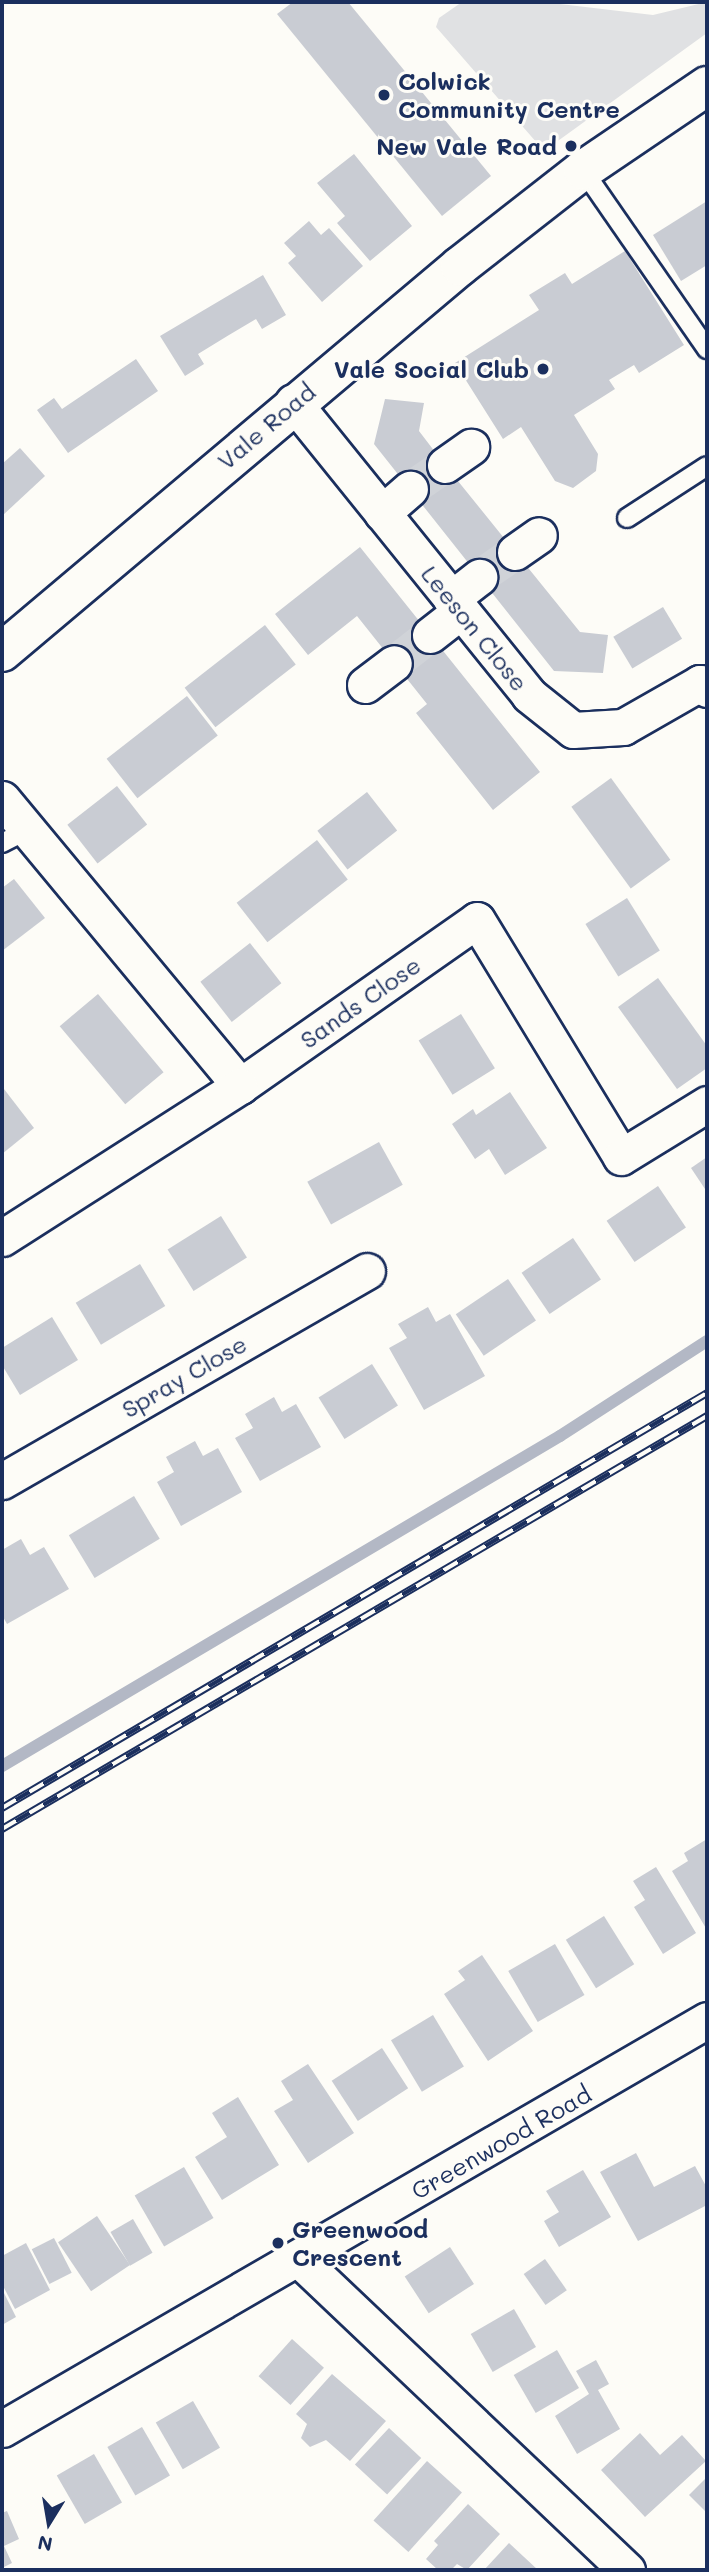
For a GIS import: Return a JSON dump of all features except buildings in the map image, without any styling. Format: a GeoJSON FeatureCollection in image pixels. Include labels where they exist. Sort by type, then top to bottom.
{"type":"FeatureCollection","features":[{"type":"Feature","properties":{"kind":"street","name":"Vale Road"},"geometry":{"type":"LineString","coordinates":[[2,652],[293,402],[583,170],[707,86]]}},
{"type":"Feature","properties":{"kind":"street","name":"Leeson Close"},"geometry":{"type":"LineString","coordinates":[[293,402],[528,695],[573,730],[623,727],[700,683],[707,689]]}},
{"type":"Feature","properties":{"kind":"street"},"geometry":{"type":"LineString","coordinates":[[382,513],[410,489]]}},
{"type":"Feature","properties":{"kind":"street"},"geometry":{"type":"LineString","coordinates":[[430,635],[479,577]]}},
{"type":"Feature","properties":{"kind":"street"},"geometry":{"type":"LineString","coordinates":[[365,685],[394,663]]}},
{"type":"Feature","properties":{"kind":"street"},"geometry":{"type":"LineString","coordinates":[[2,799],[15,837],[240,1086],[2,1238]]}},
{"type":"Feature","properties":{"kind":"street","name":"Sands Close"},"geometry":{"type":"LineString","coordinates":[[240,1086],[477,920],[621,1157],[707,1104]]}},
{"type":"Feature","properties":{"kind":"street","name":"Spray Close"},"geometry":{"type":"LineString","coordinates":[[2,1481],[367,1271]]}},
{"type":"Feature","properties":{"kind":"street","name":"Greenwood Road"},"geometry":{"type":"LineString","coordinates":[[2,2429],[300,2260],[707,2020]]}},
{"type":"Feature","properties":{"kind":"street"},"geometry":{"type":"LineString","coordinates":[[300,2260],[627,2570]]}},
{"type":"Feature","properties":{"kind":"lane"},"geometry":{"type":"LineString","coordinates":[[583,170],[707,349]]}},
{"type":"Feature","properties":{"kind":"lane"},"geometry":{"type":"LineString","coordinates":[[627,518],[707,466]]}},
{"type":"Feature","properties":{"kind":"shaded area"},"geometry":{"type":"Polygon","coordinates":[[[462,2],[543,2],[653,15],[707,2],[707,33],[544,151],[436,27],[439,18],[462,2]]]}},
{"type":"Feature","properties":{"kind":"waterway"},"geometry":{"type":"LineString","coordinates":[[2,1766],[560,1436],[707,1341]]}},
{"type":"Feature","properties":{"kind":"tunnel"},"geometry":{"type":"LineString","coordinates":[[410,489],[445,465]]}},
{"type":"Feature","properties":{"kind":"tunnel"},"geometry":{"type":"LineString","coordinates":[[479,577],[515,552]]}},
{"type":"Feature","properties":{"kind":"tunnel"},"geometry":{"type":"LineString","coordinates":[[394,663],[430,635]]}},
{"type":"Feature","properties":{"kind":"railway"},"geometry":{"type":"LineString","coordinates":[[2,1808],[707,1393]]}},
{"type":"Feature","properties":{"kind":"railway"},"geometry":{"type":"LineString","coordinates":[[2,1829],[707,1416]]}},
{"type":"Feature","properties":{"kind":"place","name":"Colwick Community Centre"},"geometry":{"type":"Point","coordinates":[384,95]}},
{"type":"Feature","properties":{"kind":"place","name":"New Vale Road"},"geometry":{"type":"Point","coordinates":[571,146]}},
{"type":"Feature","properties":{"kind":"place","name":"Vale Social Club"},"geometry":{"type":"Point","coordinates":[543,369]}},
{"type":"Feature","properties":{"kind":"place","name":"Greenwood Crescent"},"geometry":{"type":"Point","coordinates":[278,2243]}}]}
